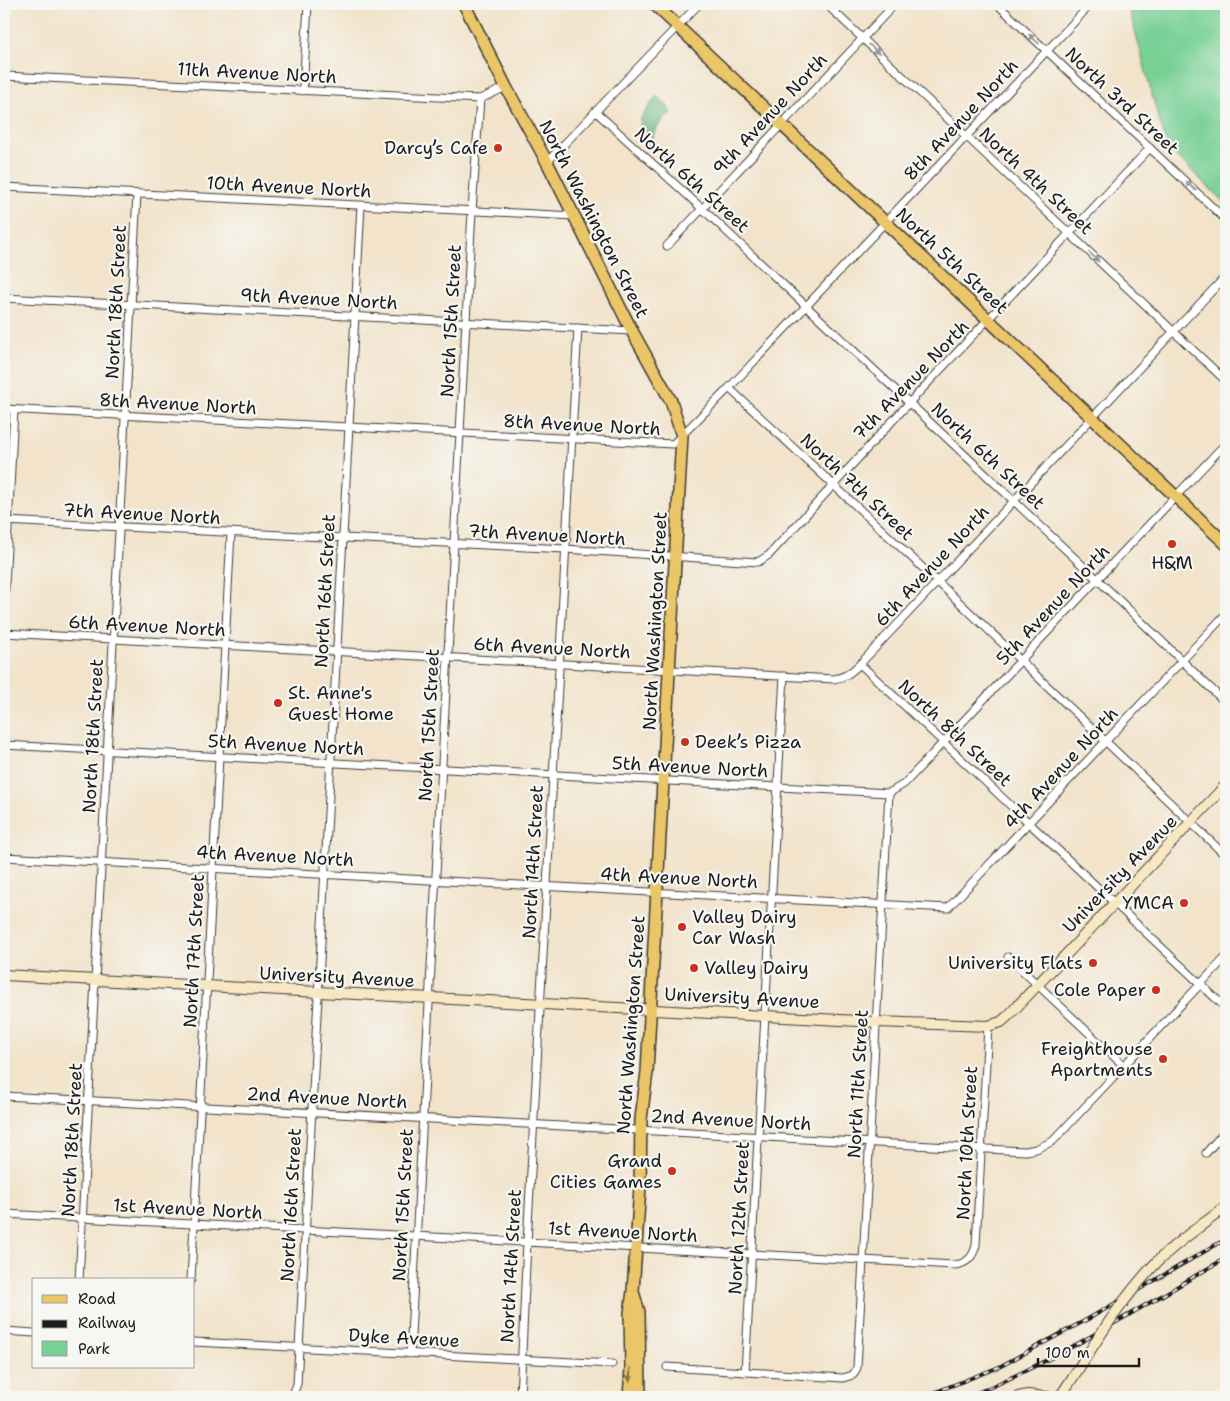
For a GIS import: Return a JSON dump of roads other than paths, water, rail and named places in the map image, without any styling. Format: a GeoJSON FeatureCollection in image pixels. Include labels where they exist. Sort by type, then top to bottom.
{"type":"FeatureCollection","features":[{"type":"Feature","properties":{"kind":"main road","name":"North Washington Street"},"geometry":{"type":"LineString","coordinates":[[464,4],[547,162],[632,331],[671,401],[682,436],[651,1010],[641,1130],[640,1187],[630,1313],[631,1369],[629,1397]]}},
{"type":"Feature","properties":{"kind":"main road","name":"North 5th Street"},"geometry":{"type":"LineString","coordinates":[[654,4],[1226,544]]}},
{"type":"Feature","properties":{"kind":"main road","name":"North Washington Street"},"geometry":{"type":"LineString","coordinates":[[633,1291],[639,1312],[640,1397]]}},
{"type":"Feature","properties":{"kind":"street"},"geometry":{"type":"LineString","coordinates":[[303,91],[308,4]]}},
{"type":"Feature","properties":{"kind":"street"},"geometry":{"type":"LineString","coordinates":[[547,162],[700,4]]}},
{"type":"Feature","properties":{"kind":"street","name":"North 4th Street"},"geometry":{"type":"LineString","coordinates":[[826,4],[1226,381]]}},
{"type":"Feature","properties":{"kind":"street","name":"9th Avenue North"},"geometry":{"type":"LineString","coordinates":[[667,246],[895,4]]}},
{"type":"Feature","properties":{"kind":"street","name":"North 3rd Street"},"geometry":{"type":"LineString","coordinates":[[997,4],[1226,220]]}},
{"type":"Feature","properties":{"kind":"street","name":"8th Avenue North"},"geometry":{"type":"LineString","coordinates":[[4,409],[673,444],[729,388],[1091,4]]}},
{"type":"Feature","properties":{"kind":"street","name":"11th Avenue North"},"geometry":{"type":"LineString","coordinates":[[4,76],[480,99],[506,87]]}},
{"type":"Feature","properties":{"kind":"street","name":"North 15th Street"},"geometry":{"type":"LineString","coordinates":[[410,1354],[472,211],[480,99]]}},
{"type":"Feature","properties":{"kind":"street","name":"North 6th Street"},"geometry":{"type":"LineString","coordinates":[[595,111],[708,214],[1014,501],[1226,703]]}},
{"type":"Feature","properties":{"kind":"street","name":"7th Avenue North"},"geometry":{"type":"LineString","coordinates":[[6,521],[758,562],[769,554],[1150,148]]}},
{"type":"Feature","properties":{"kind":"street","name":"10th Avenue North"},"geometry":{"type":"LineString","coordinates":[[4,187],[574,216]]}},
{"type":"Feature","properties":{"kind":"street","name":"North 18th Street"},"geometry":{"type":"LineString","coordinates":[[79,1278],[137,194]]}},
{"type":"Feature","properties":{"kind":"street","name":"North 16th Street"},"geometry":{"type":"LineString","coordinates":[[292,1397],[296,1384],[299,1348],[361,205]]}},
{"type":"Feature","properties":{"kind":"street","name":"6th Avenue North"},"geometry":{"type":"LineString","coordinates":[[4,633],[842,678],[860,664],[1226,276]]}},
{"type":"Feature","properties":{"kind":"street","name":"9th Avenue North"},"geometry":{"type":"LineString","coordinates":[[4,298],[632,331]]}},
{"type":"Feature","properties":{"kind":"street","name":"North 14th Street"},"geometry":{"type":"LineString","coordinates":[[520,1397],[578,328]]}},
{"type":"Feature","properties":{"kind":"street","name":"North 7th Street"},"geometry":{"type":"LineString","coordinates":[[729,388],[938,582],[1226,856]]}},
{"type":"Feature","properties":{"kind":"street"},"geometry":{"type":"LineString","coordinates":[[4,605],[6,521],[14,410]]}},
{"type":"Feature","properties":{"kind":"street","name":"5th Avenue North"},"geometry":{"type":"LineString","coordinates":[[4,745],[890,793],[904,784],[1226,443]]}},
{"type":"Feature","properties":{"kind":"street","name":"North 17th Street"},"geometry":{"type":"LineString","coordinates":[[191,1278],[231,534]]}},
{"type":"Feature","properties":{"kind":"street","name":"4th Avenue North"},"geometry":{"type":"LineString","coordinates":[[4,857],[948,908],[1226,614]]}},
{"type":"Feature","properties":{"kind":"street","name":"North 8th Street"},"geometry":{"type":"LineString","coordinates":[[860,664],[1226,1008]]}},
{"type":"Feature","properties":{"kind":"street","name":"North 12th Street"},"geometry":{"type":"LineString","coordinates":[[746,1372],[784,676]]}},
{"type":"Feature","properties":{"kind":"street","name":"University Avenue"},"geometry":{"type":"LineString","coordinates":[[4,975],[877,1022],[988,1026],[1001,1022],[1010,1015],[1226,785]]}},
{"type":"Feature","properties":{"kind":"street","name":"North 11th Street"},"geometry":{"type":"LineString","coordinates":[[746,1372],[843,1378],[853,1375],[858,1368],[890,793]]}},
{"type":"Feature","properties":{"kind":"street","name":"2nd Avenue North"},"geometry":{"type":"LineString","coordinates":[[4,1096],[1026,1151],[1044,1146],[1053,1141],[1226,957]]}},
{"type":"Feature","properties":{"kind":"street"},"geometry":{"type":"LineString","coordinates":[[1008,958],[1124,1066]]}},
{"type":"Feature","properties":{"kind":"street","name":"North 10th Street"},"geometry":{"type":"LineString","coordinates":[[969,1260],[974,1254],[976,1245],[988,1026]]}},
{"type":"Feature","properties":{"kind":"street"},"geometry":{"type":"LineString","coordinates":[[1206,1153],[1226,1130]]}},
{"type":"Feature","properties":{"kind":"street"},"geometry":{"type":"LineString","coordinates":[[1060,1397],[1124,1300],[1139,1281],[1175,1246],[1226,1207]]}},
{"type":"Feature","properties":{"kind":"street","name":"1st Avenue North"},"geometry":{"type":"LineString","coordinates":[[4,1214],[955,1265],[963,1264],[969,1260]]}},
{"type":"Feature","properties":{"kind":"street"},"geometry":{"type":"LineString","coordinates":[[4,1331],[32,1333]]}},
{"type":"Feature","properties":{"kind":"street","name":"Dyke Avenue"},"geometry":{"type":"LineString","coordinates":[[195,1342],[612,1364]]}},
{"type":"Feature","properties":{"kind":"street"},"geometry":{"type":"LineString","coordinates":[[667,1368],[746,1372]]}},
{"type":"Feature","properties":{"kind":"street"},"geometry":{"type":"LineString","coordinates":[[1018,1397],[1028,1395],[1048,1397]]}},
{"type":"Feature","properties":{"kind":"railway"},"geometry":{"type":"LineString","coordinates":[[923,1397],[999,1367],[1088,1319],[1226,1239]]}},
{"type":"Feature","properties":{"kind":"railway"},"geometry":{"type":"LineString","coordinates":[[967,1397],[1067,1350],[1226,1258]]}},
{"type":"Feature","properties":{"kind":"place","name":"Darcy’s Cafe"},"geometry":{"type":"Point","coordinates":[498,148]}},
{"type":"Feature","properties":{"kind":"place","name":"H&M"},"geometry":{"type":"Point","coordinates":[1172,544]}},
{"type":"Feature","properties":{"kind":"place","name":"St. Anne's Guest Home"},"geometry":{"type":"Point","coordinates":[278,703]}},
{"type":"Feature","properties":{"kind":"place","name":"Deek’s Pizza"},"geometry":{"type":"Point","coordinates":[685,742]}},
{"type":"Feature","properties":{"kind":"place","name":"YMCA"},"geometry":{"type":"Point","coordinates":[1184,903]}},
{"type":"Feature","properties":{"kind":"place","name":"Valley Dairy Car Wash"},"geometry":{"type":"Point","coordinates":[682,927]}},
{"type":"Feature","properties":{"kind":"place","name":"University Flats"},"geometry":{"type":"Point","coordinates":[1093,963]}},
{"type":"Feature","properties":{"kind":"place","name":"Valley Dairy"},"geometry":{"type":"Point","coordinates":[694,968]}},
{"type":"Feature","properties":{"kind":"place","name":"Cole Paper"},"geometry":{"type":"Point","coordinates":[1156,990]}},
{"type":"Feature","properties":{"kind":"place","name":"Freighthouse Apartments"},"geometry":{"type":"Point","coordinates":[1163,1059]}},
{"type":"Feature","properties":{"kind":"place","name":"Grand Cities Games"},"geometry":{"type":"Point","coordinates":[672,1171]}}]}
